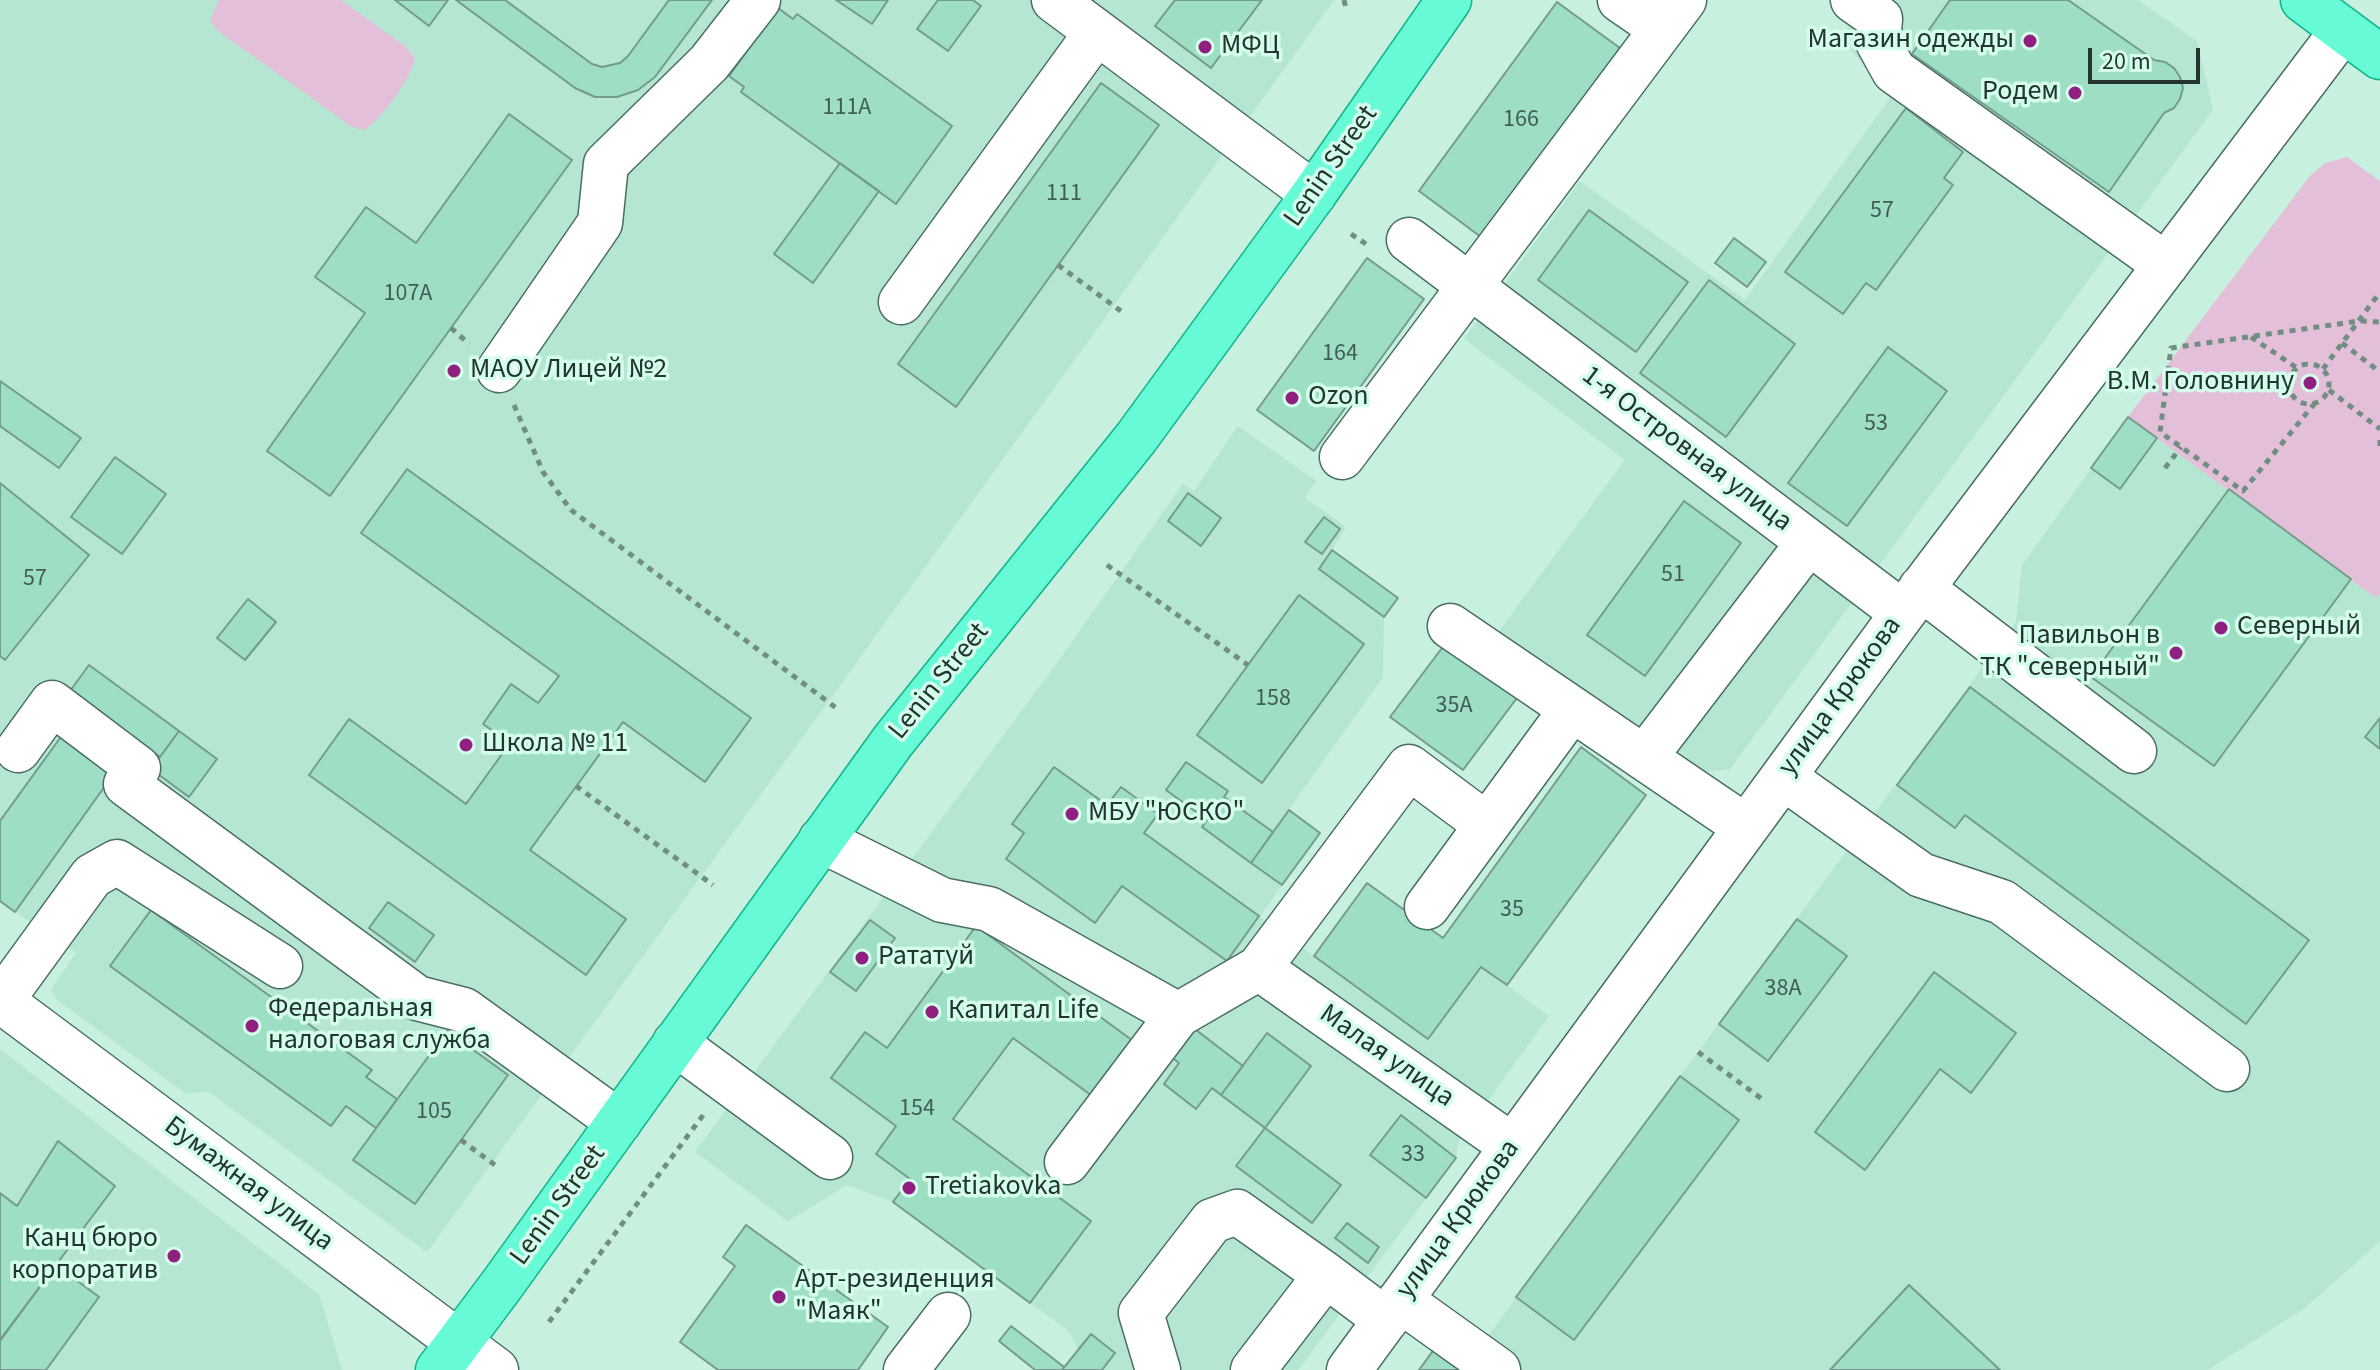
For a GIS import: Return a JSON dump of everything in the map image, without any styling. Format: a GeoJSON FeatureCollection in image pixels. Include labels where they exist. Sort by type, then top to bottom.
{"type":"FeatureCollection","features":[{"type":"Feature","properties":{"kind":"main road","name":"Lenin Street"},"geometry":{"type":"LineString","coordinates":[[450,1356],[893,741],[1136,438],[1314,194],[1449,0]]}},
{"type":"Feature","properties":{"kind":"main road"},"geometry":{"type":"LineString","coordinates":[[2303,0],[2380,57]]}},
{"type":"Feature","properties":{"kind":"street"},"geometry":{"type":"LineString","coordinates":[[499,370],[600,223],[606,164],[709,63],[758,0]]}},
{"type":"Feature","properties":{"kind":"street"},"geometry":{"type":"LineString","coordinates":[[1054,0],[1314,194]]}},
{"type":"Feature","properties":{"kind":"street"},"geometry":{"type":"LineString","coordinates":[[1342,457],[1673,15],[1620,0]]}},
{"type":"Feature","properties":{"kind":"street"},"geometry":{"type":"LineString","coordinates":[[1853,0],[1880,19],[1878,42],[1894,71],[2166,265]]}},
{"type":"Feature","properties":{"kind":"street","name":"улица Крюкова"},"geometry":{"type":"LineString","coordinates":[[1349,1370],[1912,600],[2343,30]]}},
{"type":"Feature","properties":{"kind":"street"},"geometry":{"type":"LineString","coordinates":[[901,302],[1097,32]]}},
{"type":"Feature","properties":{"kind":"street","name":"1-я Островная улица"},"geometry":{"type":"LineString","coordinates":[[1409,240],[1809,542],[1912,600],[2134,751]]}},
{"type":"Feature","properties":{"kind":"street"},"geometry":{"type":"LineString","coordinates":[[1657,741],[1809,542]]}},
{"type":"Feature","properties":{"kind":"street"},"geometry":{"type":"LineString","coordinates":[[1450,626],[1746,827]]}},
{"type":"Feature","properties":{"kind":"street"},"geometry":{"type":"LineString","coordinates":[[6,754],[52,703],[138,768],[126,784],[139,794],[417,998],[464,1010],[619,1122]]}},
{"type":"Feature","properties":{"kind":"street"},"geometry":{"type":"LineString","coordinates":[[1427,907],[1572,709]]}},
{"type":"Feature","properties":{"kind":"street"},"geometry":{"type":"LineString","coordinates":[[1067,1162],[1178,1015],[1259,968],[1409,767],[1487,825]]}},
{"type":"Feature","properties":{"kind":"street"},"geometry":{"type":"LineString","coordinates":[[1783,777],[1921,875],[2002,902],[2227,1069]]}},
{"type":"Feature","properties":{"kind":"street"},"geometry":{"type":"LineString","coordinates":[[821,840],[942,900],[989,909],[1178,1015]]}},
{"type":"Feature","properties":{"kind":"street"},"geometry":{"type":"LineString","coordinates":[[0,1000],[92,876],[117,862],[280,966]]}},
{"type":"Feature","properties":{"kind":"street","name":"Малая улица"},"geometry":{"type":"LineString","coordinates":[[1259,968],[1512,1146]]}},
{"type":"Feature","properties":{"kind":"street","name":"Бумажная улица"},"geometry":{"type":"LineString","coordinates":[[0,1000],[450,1356],[496,1370]]}},
{"type":"Feature","properties":{"kind":"street"},"geometry":{"type":"LineString","coordinates":[[675,1043],[830,1157]]}},
{"type":"Feature","properties":{"kind":"street"},"geometry":{"type":"LineString","coordinates":[[1158,1370],[1141,1313],[1212,1221],[1237,1212],[1326,1275],[1498,1370]]}},
{"type":"Feature","properties":{"kind":"street"},"geometry":{"type":"LineString","coordinates":[[1253,1370],[1326,1275]]}},
{"type":"Feature","properties":{"kind":"street"},"geometry":{"type":"LineString","coordinates":[[906,1370],[948,1315]]}},
{"type":"Feature","properties":{"kind":"path"},"geometry":{"type":"LineString","coordinates":[[1344,0],[1346,8]]}},
{"type":"Feature","properties":{"kind":"path"},"geometry":{"type":"LineString","coordinates":[[1058,265],[1125,314]]}},
{"type":"Feature","properties":{"kind":"path"},"geometry":{"type":"LineString","coordinates":[[2323,369],[2380,292]]}},
{"type":"Feature","properties":{"kind":"path"},"geometry":{"type":"LineString","coordinates":[[2315,403],[2297,400],[2288,384],[2297,368],[2305,364],[2315,364],[2323,369],[2328,375],[2329,390],[2243,491],[2160,432],[2171,348],[2359,321],[2380,322]]}},
{"type":"Feature","properties":{"kind":"path"},"geometry":{"type":"LineString","coordinates":[[451,328],[499,370],[543,472],[571,510],[839,710]]}},
{"type":"Feature","properties":{"kind":"path"},"geometry":{"type":"LineString","coordinates":[[2250,336],[2297,368]]}},
{"type":"Feature","properties":{"kind":"path"},"geometry":{"type":"LineString","coordinates":[[2342,343],[2380,372]]}},
{"type":"Feature","properties":{"kind":"path"},"geometry":{"type":"LineString","coordinates":[[2329,390],[2380,429]]}},
{"type":"Feature","properties":{"kind":"path"},"geometry":{"type":"LineString","coordinates":[[2380,440],[2380,452]]}},
{"type":"Feature","properties":{"kind":"path"},"geometry":{"type":"LineString","coordinates":[[2165,468],[2181,447]]}},
{"type":"Feature","properties":{"kind":"path"},"geometry":{"type":"LineString","coordinates":[[1107,565],[1248,665]]}},
{"type":"Feature","properties":{"kind":"path"},"geometry":{"type":"LineString","coordinates":[[576,786],[713,885]]}},
{"type":"Feature","properties":{"kind":"path"},"geometry":{"type":"LineString","coordinates":[[1698,1052],[1762,1099]]}},
{"type":"Feature","properties":{"kind":"path"},"geometry":{"type":"LineString","coordinates":[[549,1322],[728,1082]]}},
{"type":"Feature","properties":{"kind":"path"},"geometry":{"type":"LineString","coordinates":[[461,1140],[499,1168]]}},
{"type":"Feature","properties":{"kind":"shaded area"},"geometry":{"type":"Polygon","coordinates":[[[0,0],[1334,0],[427,1252],[209,1092],[185,1093],[57,1000],[51,989],[76,953],[0,901],[0,0]]]}},
{"type":"Feature","properties":{"kind":"shaded area"},"geometry":{"type":"Polygon","coordinates":[[[219,0],[341,0],[406,47],[415,58],[402,87],[379,117],[364,130],[352,127],[218,31],[210,20],[219,0]]]}},
{"type":"Feature","properties":{"kind":"shaded area"},"geometry":{"type":"Polygon","coordinates":[[[1868,0],[2138,0],[2197,41],[2213,110],[1730,769],[1706,772],[1497,634],[1625,460],[1464,339],[1580,181],[1745,300],[1890,98],[1841,37],[1868,0]]]}},
{"type":"Feature","properties":{"kind":"shaded area"},"geometry":{"type":"Polygon","coordinates":[[[2347,157],[2380,181],[2380,593],[2376,598],[2128,417],[2309,177],[2325,163],[2347,157]]]}},
{"type":"Feature","properties":{"kind":"shaded area"},"geometry":{"type":"Polygon","coordinates":[[[2128,417],[2376,598],[2380,593],[2380,1241],[2305,1308],[2208,1370],[1519,1370],[1482,1344],[2016,622],[2022,565],[2128,417]]]}},
{"type":"Feature","properties":{"kind":"shaded area"},"geometry":{"type":"Polygon","coordinates":[[[1238,426],[1316,481],[1305,498],[1346,527],[1332,550],[1384,617],[1383,677],[1251,863],[1282,885],[1260,917],[1314,956],[1367,883],[1549,1016],[1458,1142],[1456,1158],[1298,1370],[1062,1370],[1078,1350],[1070,1332],[893,1202],[847,1185],[788,1221],[695,1152],[1057,663],[1183,484],[1194,491],[1238,426]]]}},
{"type":"Feature","properties":{"kind":"shaded area"},"geometry":{"type":"Polygon","coordinates":[[[0,1049],[319,1294],[342,1370],[0,1370],[0,1049]]]}},
{"type":"Feature","properties":{"kind":"building"},"geometry":{"type":"Polygon","coordinates":[[[395,0],[448,0],[429,26],[395,0]]]}},
{"type":"Feature","properties":{"kind":"building"},"geometry":{"type":"Polygon","coordinates":[[[456,0],[505,0],[592,64],[602,67],[620,63],[628,56],[669,0],[712,0],[655,77],[638,90],[617,97],[595,97],[575,88],[456,0]]]}},
{"type":"Feature","properties":{"kind":"building"},"geometry":{"type":"Polygon","coordinates":[[[836,0],[888,0],[872,24],[836,0]]]}},
{"type":"Feature","properties":{"kind":"building"},"geometry":{"type":"Polygon","coordinates":[[[938,0],[973,0],[981,6],[948,51],[917,29],[938,0]]]}},
{"type":"Feature","properties":{"kind":"building","name":"МФЦ"},"geometry":{"type":"Polygon","coordinates":[[[1175,0],[1262,0],[1211,68],[1155,26],[1175,0]]]}},
{"type":"Feature","properties":{"kind":"building","name":"Родем"},"geometry":{"type":"Polygon","coordinates":[[[1950,0],[2068,0],[2154,60],[2174,68],[2183,88],[2180,99],[2174,108],[2164,113],[2109,192],[1912,54],[1950,0]]]}},
{"type":"Feature","properties":{"kind":"building"},"geometry":{"type":"Polygon","coordinates":[[[1557,2],[1624,51],[1485,240],[1419,191],[1557,2]]]}},
{"type":"Feature","properties":{"kind":"building"},"geometry":{"type":"Polygon","coordinates":[[[778,8],[793,19],[797,14],[952,126],[896,204],[741,92],[744,87],[729,76],[778,8]]]}},
{"type":"Feature","properties":{"kind":"building"},"geometry":{"type":"Polygon","coordinates":[[[1101,83],[1159,125],[956,407],[898,364],[1101,83]]]}},
{"type":"Feature","properties":{"kind":"building"},"geometry":{"type":"Polygon","coordinates":[[[1906,108],[1963,152],[1944,178],[1953,185],[1876,290],[1866,283],[1843,314],[1785,272],[1906,108]]]}},
{"type":"Feature","properties":{"kind":"building"},"geometry":{"type":"Polygon","coordinates":[[[509,114],[572,160],[330,496],[267,451],[365,313],[315,277],[366,207],[416,243],[509,114]]]}},
{"type":"Feature","properties":{"kind":"building"},"geometry":{"type":"Polygon","coordinates":[[[840,163],[879,191],[813,283],[774,254],[840,163]]]}},
{"type":"Feature","properties":{"kind":"building"},"geometry":{"type":"Polygon","coordinates":[[[1589,210],[1688,282],[1636,352],[1538,280],[1589,210]]]}},
{"type":"Feature","properties":{"kind":"building"},"geometry":{"type":"Polygon","coordinates":[[[1734,238],[1766,262],[1747,287],[1715,263],[1734,238]]]}},
{"type":"Feature","properties":{"kind":"building"},"geometry":{"type":"Polygon","coordinates":[[[1367,258],[1424,299],[1314,451],[1257,410],[1367,258]]]}},
{"type":"Feature","properties":{"kind":"building"},"geometry":{"type":"Polygon","coordinates":[[[1709,280],[1795,344],[1726,437],[1640,373],[1709,280]]]}},
{"type":"Feature","properties":{"kind":"building"},"geometry":{"type":"Polygon","coordinates":[[[1888,347],[1947,391],[1847,526],[1788,483],[1888,347]]]}},
{"type":"Feature","properties":{"kind":"building"},"geometry":{"type":"Polygon","coordinates":[[[0,381],[81,438],[59,468],[0,426],[0,381]]]}},
{"type":"Feature","properties":{"kind":"building"},"geometry":{"type":"Polygon","coordinates":[[[2128,417],[2157,438],[2120,489],[2091,468],[2128,417]]]}},
{"type":"Feature","properties":{"kind":"building"},"geometry":{"type":"Polygon","coordinates":[[[115,457],[166,494],[122,554],[71,517],[115,457]]]}},
{"type":"Feature","properties":{"kind":"building"},"geometry":{"type":"Polygon","coordinates":[[[407,469],[751,718],[705,782],[623,722],[530,850],[626,919],[586,975],[309,775],[349,719],[466,804],[510,743],[483,724],[511,684],[538,703],[559,676],[361,533],[407,469]]]}},
{"type":"Feature","properties":{"kind":"building"},"geometry":{"type":"Polygon","coordinates":[[[0,483],[89,555],[5,660],[0,656],[0,483]]]}},
{"type":"Feature","properties":{"kind":"building","name":"Северный"},"geometry":{"type":"Polygon","coordinates":[[[2229,489],[2351,579],[2214,766],[2091,677],[2229,489]]]}},
{"type":"Feature","properties":{"kind":"building"},"geometry":{"type":"Polygon","coordinates":[[[1188,493],[1221,518],[1201,546],[1168,521],[1188,493]]]}},
{"type":"Feature","properties":{"kind":"building"},"geometry":{"type":"Polygon","coordinates":[[[1684,501],[1741,543],[1645,676],[1587,635],[1684,501]]]}},
{"type":"Feature","properties":{"kind":"building"},"geometry":{"type":"Polygon","coordinates":[[[1324,517],[1340,529],[1322,554],[1305,542],[1324,517]]]}},
{"type":"Feature","properties":{"kind":"building"},"geometry":{"type":"Polygon","coordinates":[[[1332,550],[1398,598],[1384,617],[1319,569],[1332,550]]]}},
{"type":"Feature","properties":{"kind":"building"},"geometry":{"type":"Polygon","coordinates":[[[1299,595],[1364,644],[1262,783],[1197,735],[1299,595]]]}},
{"type":"Feature","properties":{"kind":"building"},"geometry":{"type":"Polygon","coordinates":[[[248,599],[276,622],[245,660],[217,638],[248,599]]]}},
{"type":"Feature","properties":{"kind":"building"},"geometry":{"type":"Polygon","coordinates":[[[1445,644],[1517,698],[1463,770],[1390,717],[1445,644]]]}},
{"type":"Feature","properties":{"kind":"building"},"geometry":{"type":"Polygon","coordinates":[[[89,665],[179,731],[160,757],[70,691],[89,665]]]}},
{"type":"Feature","properties":{"kind":"building"},"geometry":{"type":"Polygon","coordinates":[[[1970,687],[2309,940],[2246,1024],[1965,815],[1955,828],[1897,785],[1970,687]]]}},
{"type":"Feature","properties":{"kind":"building"},"geometry":{"type":"Polygon","coordinates":[[[2380,718],[2380,749],[2365,737],[2380,718]]]}},
{"type":"Feature","properties":{"kind":"building"},"geometry":{"type":"Polygon","coordinates":[[[179,731],[217,759],[189,797],[151,769],[179,731]]]}},
{"type":"Feature","properties":{"kind":"building"},"geometry":{"type":"Polygon","coordinates":[[[63,734],[115,772],[15,912],[0,901],[0,821],[63,734]]]}},
{"type":"Feature","properties":{"kind":"building"},"geometry":{"type":"Polygon","coordinates":[[[1581,747],[1646,795],[1507,985],[1481,967],[1428,1039],[1314,956],[1367,883],[1443,938],[1581,747]]]}},
{"type":"Feature","properties":{"kind":"building"},"geometry":{"type":"Polygon","coordinates":[[[1186,762],[1228,791],[1224,797],[1273,832],[1251,863],[1202,827],[1207,820],[1166,790],[1186,762]]]}},
{"type":"Feature","properties":{"kind":"building","name":"МБУ \"ЮСКО\""},"geometry":{"type":"Polygon","coordinates":[[[1054,767],[1107,805],[1121,787],[1158,814],[1144,833],[1259,916],[1227,961],[1122,886],[1095,923],[1006,859],[1024,833],[1012,824],[1054,767]]]}},
{"type":"Feature","properties":{"kind":"building"},"geometry":{"type":"Polygon","coordinates":[[[1289,810],[1320,833],[1282,885],[1251,863],[1289,810]]]}},
{"type":"Feature","properties":{"kind":"building"},"geometry":{"type":"Polygon","coordinates":[[[388,902],[434,935],[415,962],[369,928],[388,902]]]}},
{"type":"Feature","properties":{"kind":"building","name":"Федеральная налоговая служба"},"geometry":{"type":"Polygon","coordinates":[[[151,910],[372,1070],[366,1077],[397,1099],[376,1128],[346,1106],[331,1126],[110,966],[151,910]]]}},
{"type":"Feature","properties":{"kind":"building"},"geometry":{"type":"Polygon","coordinates":[[[1797,919],[1847,956],[1768,1061],[1719,1024],[1797,919]]]}},
{"type":"Feature","properties":{"kind":"building"},"geometry":{"type":"Polygon","coordinates":[[[870,920],[895,938],[856,991],[830,972],[870,920]]]}},
{"type":"Feature","properties":{"kind":"building"},"geometry":{"type":"Polygon","coordinates":[[[976,926],[1140,1046],[1099,1101],[1013,1038],[953,1119],[1091,1221],[1030,1303],[893,1202],[910,1179],[876,1154],[896,1126],[831,1078],[865,1032],[887,1048],[976,926]]]}},
{"type":"Feature","properties":{"kind":"building"},"geometry":{"type":"Polygon","coordinates":[[[1934,972],[2016,1033],[1971,1093],[1940,1069],[1865,1170],[1815,1132],[1934,972]]]}},
{"type":"Feature","properties":{"kind":"building"},"geometry":{"type":"Polygon","coordinates":[[[1187,1023],[1243,1066],[1221,1095],[1212,1088],[1196,1109],[1164,1084],[1179,1063],[1165,1052],[1187,1023]]]}},
{"type":"Feature","properties":{"kind":"building"},"geometry":{"type":"Polygon","coordinates":[[[447,1031],[508,1075],[415,1204],[353,1160],[447,1031]]]}},
{"type":"Feature","properties":{"kind":"building"},"geometry":{"type":"Polygon","coordinates":[[[1267,1033],[1311,1066],[1265,1128],[1221,1095],[1267,1033]]]}},
{"type":"Feature","properties":{"kind":"building"},"geometry":{"type":"Polygon","coordinates":[[[1680,1076],[1739,1120],[1574,1340],[1516,1297],[1680,1076]]]}},
{"type":"Feature","properties":{"kind":"building"},"geometry":{"type":"Polygon","coordinates":[[[1401,1115],[1456,1158],[1426,1198],[1370,1155],[1401,1115]]]}},
{"type":"Feature","properties":{"kind":"building"},"geometry":{"type":"Polygon","coordinates":[[[1265,1128],[1341,1185],[1312,1223],[1236,1166],[1265,1128]]]}},
{"type":"Feature","properties":{"kind":"building"},"geometry":{"type":"Polygon","coordinates":[[[58,1141],[115,1186],[0,1340],[0,1193],[17,1206],[58,1141]]]}},
{"type":"Feature","properties":{"kind":"building"},"geometry":{"type":"Polygon","coordinates":[[[1347,1223],[1379,1247],[1368,1263],[1335,1238],[1347,1223]]]}},
{"type":"Feature","properties":{"kind":"building","name":"Арт-резиденция \"Маяк\""},"geometry":{"type":"Polygon","coordinates":[[[746,1225],[888,1327],[858,1370],[718,1370],[680,1342],[735,1266],[723,1257],[746,1225]]]}},
{"type":"Feature","properties":{"kind":"building"},"geometry":{"type":"Polygon","coordinates":[[[56,1265],[99,1297],[46,1370],[0,1370],[0,1341],[56,1265]]]}},
{"type":"Feature","properties":{"kind":"building"},"geometry":{"type":"Polygon","coordinates":[[[1909,1285],[2000,1370],[1830,1370],[1909,1285]]]}},
{"type":"Feature","properties":{"kind":"building"},"geometry":{"type":"Polygon","coordinates":[[[1011,1326],[1064,1367],[1062,1370],[1035,1370],[999,1341],[1011,1326]]]}},
{"type":"Feature","properties":{"kind":"building"},"geometry":{"type":"Polygon","coordinates":[[[1091,1334],[1115,1353],[1102,1370],[1062,1370],[1091,1334]]]}},
{"type":"Feature","properties":{"kind":"building"},"geometry":{"type":"Polygon","coordinates":[[[1440,1341],[1479,1370],[1419,1370],[1440,1341]]]}},
{"type":"Feature","properties":{"kind":"place","name":"Магазин одежды"},"geometry":{"type":"Point","coordinates":[2030,41]}},
{"type":"Feature","properties":{"kind":"place","name":"МФЦ"},"geometry":{"type":"Point","coordinates":[1205,47]}},
{"type":"Feature","properties":{"kind":"place","name":"Родем"},"geometry":{"type":"Point","coordinates":[2075,93]}},
{"type":"Feature","properties":{"kind":"place","name":"МАОУ Лицей №2"},"geometry":{"type":"Point","coordinates":[454,371]}},
{"type":"Feature","properties":{"kind":"place","name":"В.М. Головнину"},"geometry":{"type":"Point","coordinates":[2310,383]}},
{"type":"Feature","properties":{"kind":"place","name":"Ozon"},"geometry":{"type":"Point","coordinates":[1292,398]}},
{"type":"Feature","properties":{"kind":"place","name":"Северный"},"geometry":{"type":"Point","coordinates":[2221,628]}},
{"type":"Feature","properties":{"kind":"place","name":"Павильон в ТК \"северный\""},"geometry":{"type":"Point","coordinates":[2176,653]}},
{"type":"Feature","properties":{"kind":"place","name":"Школа № 11"},"geometry":{"type":"Point","coordinates":[466,745]}},
{"type":"Feature","properties":{"kind":"place","name":"МБУ \"ЮСКО\""},"geometry":{"type":"Point","coordinates":[1072,814]}},
{"type":"Feature","properties":{"kind":"place","name":"Рататуй"},"geometry":{"type":"Point","coordinates":[862,958]}},
{"type":"Feature","properties":{"kind":"place","name":"Капитал Life"},"geometry":{"type":"Point","coordinates":[932,1012]}},
{"type":"Feature","properties":{"kind":"place","name":"Федеральная налоговая служба"},"geometry":{"type":"Point","coordinates":[252,1026]}},
{"type":"Feature","properties":{"kind":"place","name":"Tretiakovka"},"geometry":{"type":"Point","coordinates":[909,1188]}},
{"type":"Feature","properties":{"kind":"place","name":"Канц бюро корпоратив"},"geometry":{"type":"Point","coordinates":[174,1256]}},
{"type":"Feature","properties":{"kind":"place","name":"Арт-резиденция \"Маяк\""},"geometry":{"type":"Point","coordinates":[779,1297]}}]}
